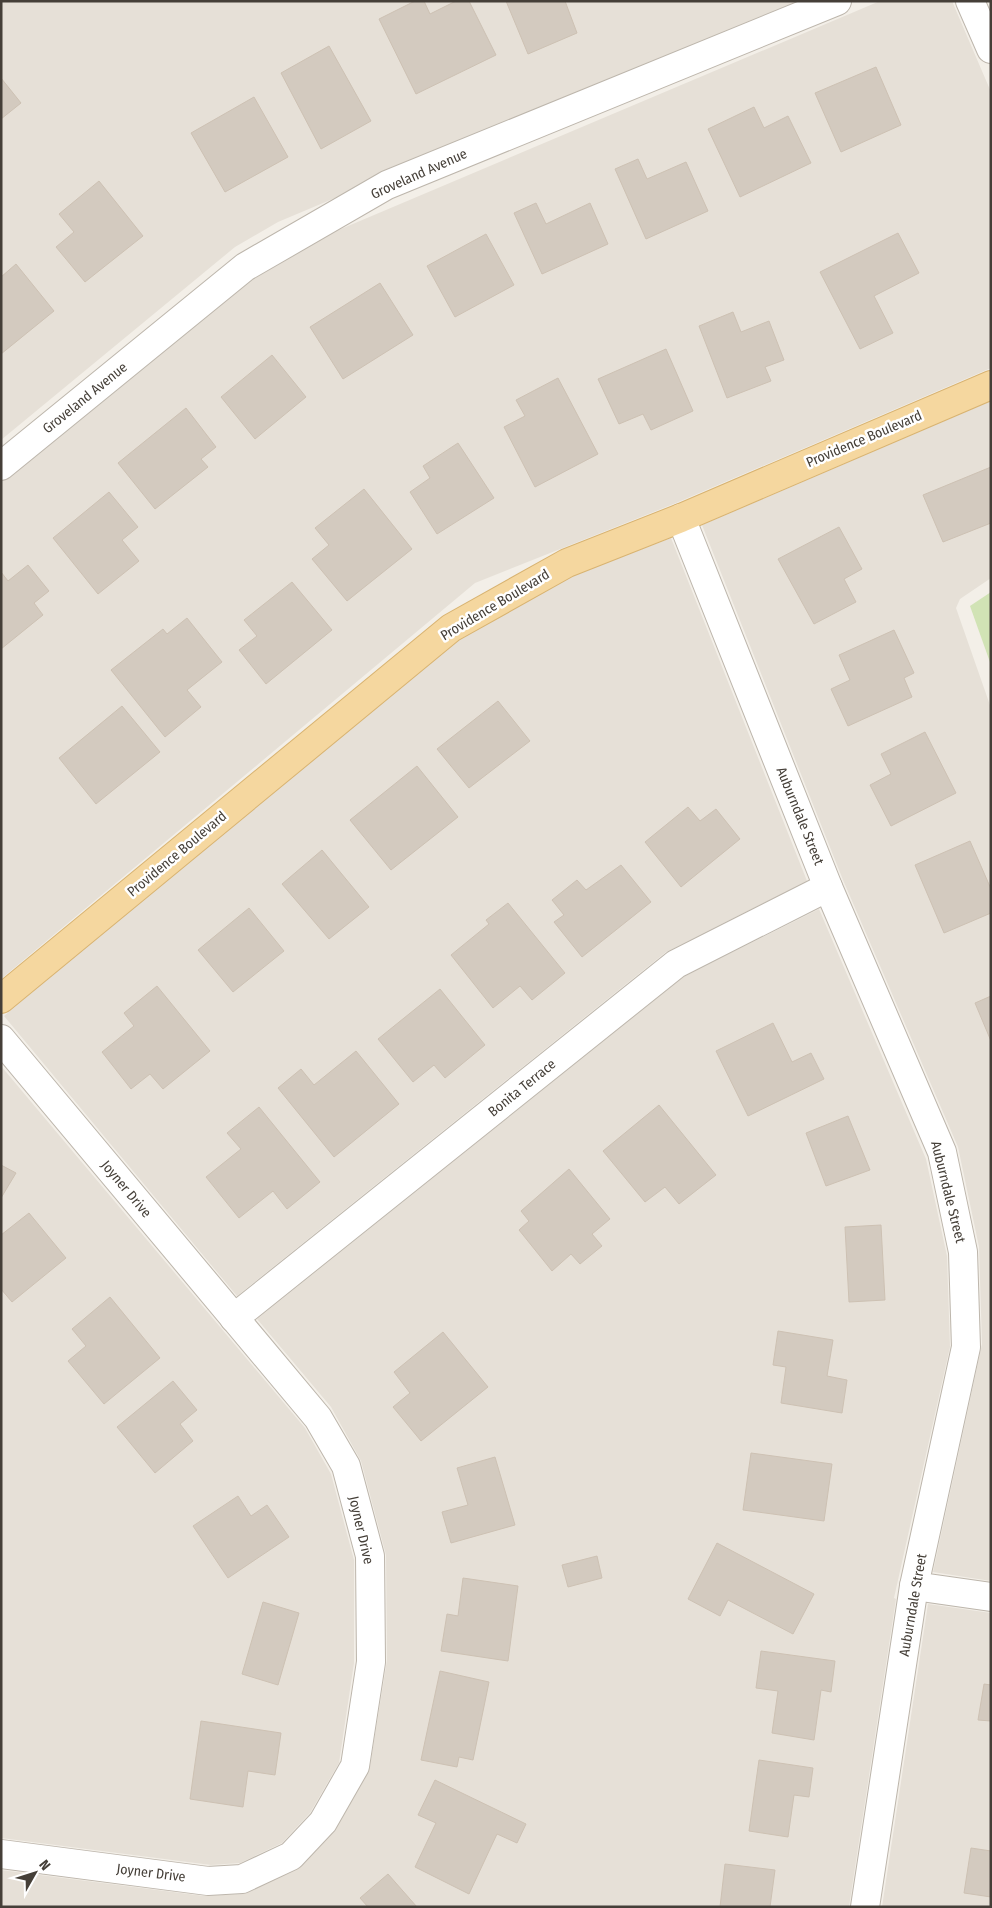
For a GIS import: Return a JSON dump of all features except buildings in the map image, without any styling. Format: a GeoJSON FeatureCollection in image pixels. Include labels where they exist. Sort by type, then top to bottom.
{"type":"FeatureCollection","features":[{"type":"Feature","properties":{"kind":"main road","name":"Providence Boulevard"},"geometry":{"type":"LineString","coordinates":[[1,999],[451,628],[567,562],[681,518],[991,384]]}},
{"type":"Feature","properties":{"kind":"street","name":"Groveland Avenue"},"geometry":{"type":"LineString","coordinates":[[1,466],[245,267],[387,186],[837,1]]}},
{"type":"Feature","properties":{"kind":"street"},"geometry":{"type":"LineString","coordinates":[[970,1],[991,49]]}},
{"type":"Feature","properties":{"kind":"street","name":"Auburndale Street"},"geometry":{"type":"LineString","coordinates":[[681,518],[828,887],[942,1152],[963,1252],[966,1347],[914,1586],[866,1907]]}},
{"type":"Feature","properties":{"kind":"street","name":"Bonita Terrace"},"geometry":{"type":"LineString","coordinates":[[234,1318],[676,964],[828,887]]}},
{"type":"Feature","properties":{"kind":"street","name":"Joyner Drive"},"geometry":{"type":"LineString","coordinates":[[1,1039],[318,1418],[346,1466],[370,1556],[371,1662],[354,1766],[323,1822],[291,1856],[242,1879],[208,1881],[1,1854]]}},
{"type":"Feature","properties":{"kind":"street"},"geometry":{"type":"LineString","coordinates":[[914,1586],[991,1597]]}},
{"type":"Feature","properties":{"kind":"shaded area"},"geometry":{"type":"Polygon","coordinates":[[[1,1],[802,1],[278,222],[235,247],[1,440],[1,1]]]}},
{"type":"Feature","properties":{"kind":"shaded area"},"geometry":{"type":"Polygon","coordinates":[[[880,1],[952,1],[991,92],[991,368],[676,503],[475,583],[1,979],[1,479],[251,273],[289,251],[880,1]]]}},
{"type":"Feature","properties":{"kind":"shaded area"},"geometry":{"type":"Polygon","coordinates":[[[991,401],[991,578],[960,599],[956,608],[991,708],[991,1581],[933,1572],[982,1344],[979,1247],[958,1147],[843,880],[702,525],[991,401]]]}},
{"type":"Feature","properties":{"kind":"shaded area"},"geometry":{"type":"Polygon","coordinates":[[[671,538],[807,881],[666,952],[237,1296],[4,1016],[492,607],[671,538]]]}},
{"type":"Feature","properties":{"kind":"shaded area"},"geometry":{"type":"Polygon","coordinates":[[[819,909],[926,1159],[947,1256],[950,1347],[894,1598],[896,1599],[849,1907],[1,1907],[1,1870],[204,1896],[241,1894],[296,1869],[336,1828],[370,1766],[387,1660],[386,1555],[361,1461],[331,1407],[257,1319],[683,977],[819,909]]]}},
{"type":"Feature","properties":{"kind":"shaded area"},"geometry":{"type":"Polygon","coordinates":[[[1,1066],[305,1428],[331,1474],[354,1560],[354,1663],[339,1763],[310,1813],[282,1843],[240,1863],[211,1865],[1,1838],[1,1066]]]}},
{"type":"Feature","properties":{"kind":"shaded area"},"geometry":{"type":"Polygon","coordinates":[[[928,1604],[991,1613],[991,1907],[882,1907],[928,1604]]]}},
{"type":"Feature","properties":{"kind":"green space"},"geometry":{"type":"Polygon","coordinates":[[[991,592],[991,665],[970,606],[991,592]]]}}]}
